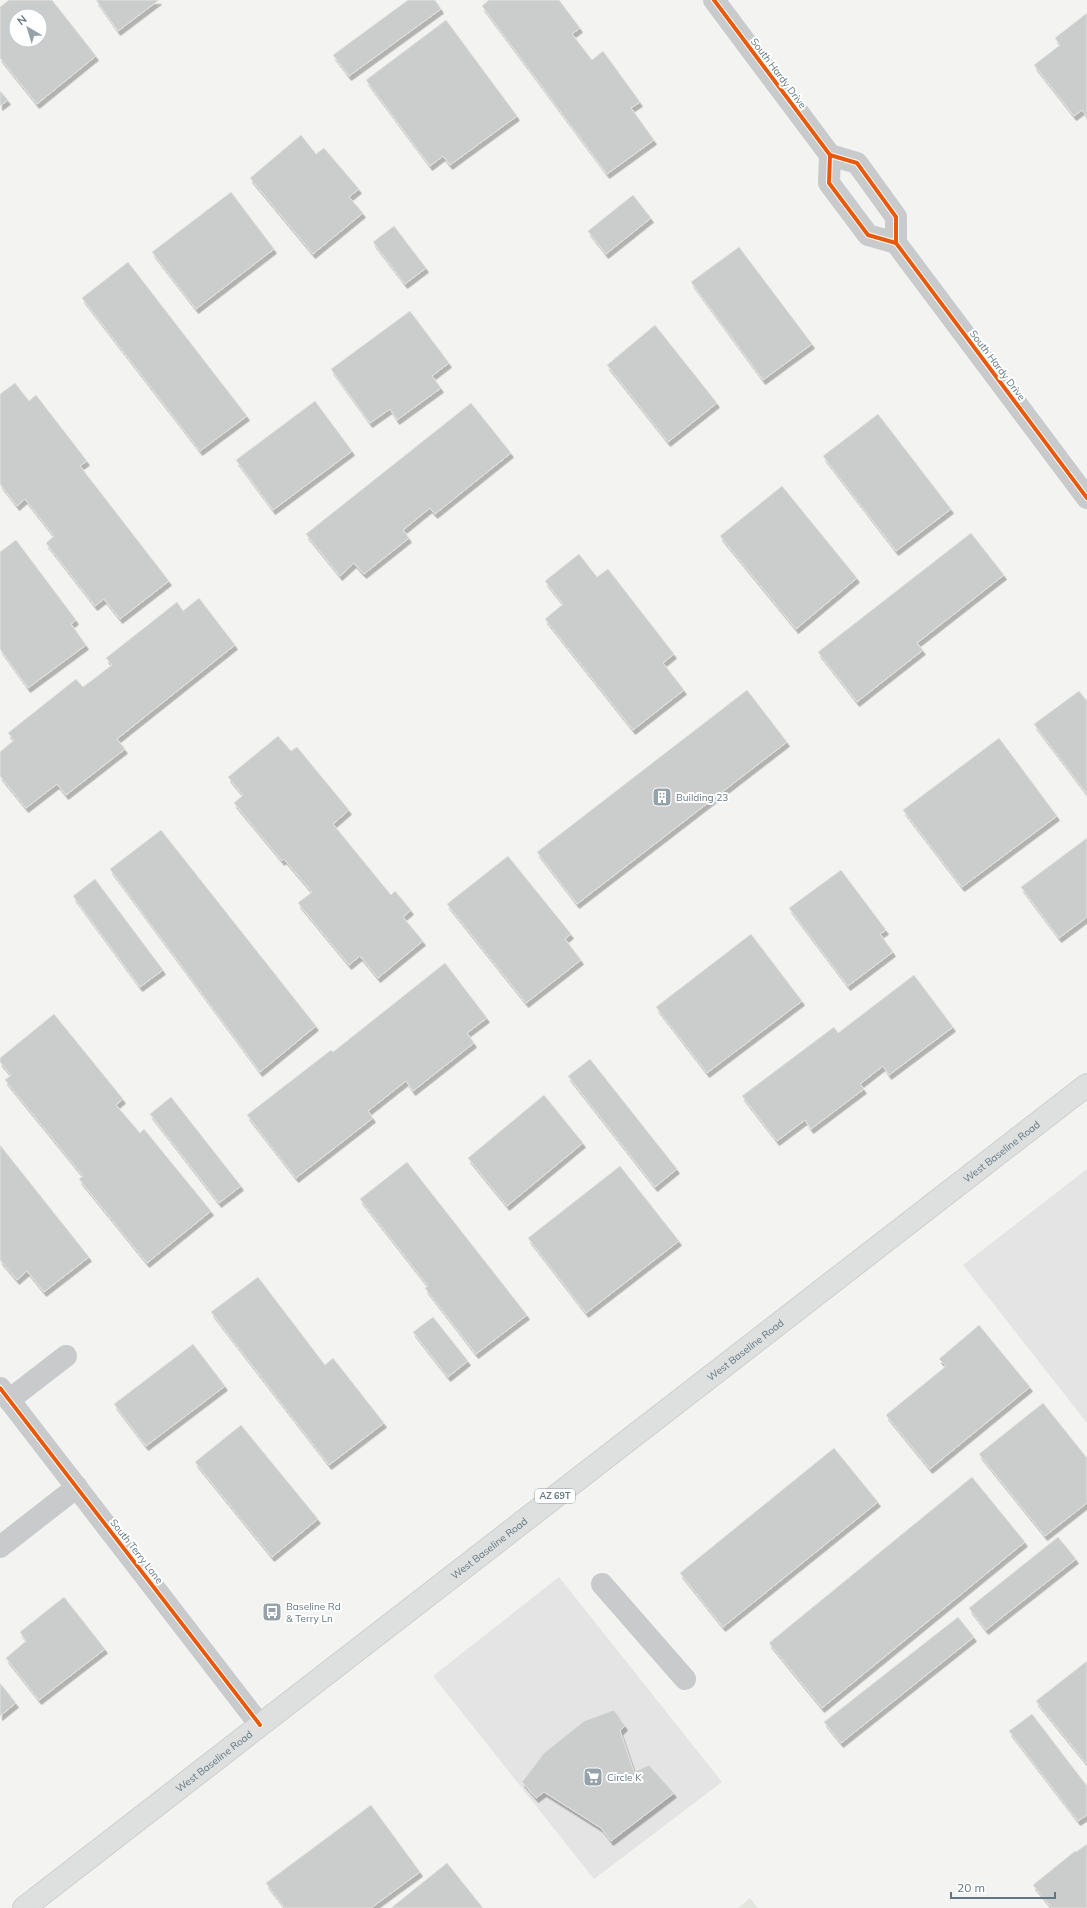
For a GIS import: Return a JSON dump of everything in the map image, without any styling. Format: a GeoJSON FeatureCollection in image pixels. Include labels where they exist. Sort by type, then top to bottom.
{"type":"FeatureCollection","features":[{"type":"Feature","properties":{"kind":"main road","name":"West Baseline Road"},"geometry":{"type":"LineString","coordinates":[[24,1908],[1087,1085]]}},
{"type":"Feature","properties":{"kind":"street","name":"South Hardy Drive"},"geometry":{"type":"LineString","coordinates":[[714,0],[830,155]]}},
{"type":"Feature","properties":{"kind":"street"},"geometry":{"type":"LineString","coordinates":[[830,155],[857,163],[896,217],[896,242],[868,235],[846,206],[829,183],[830,155]]}},
{"type":"Feature","properties":{"kind":"street","name":"South Hardy Drive"},"geometry":{"type":"LineString","coordinates":[[896,242],[1087,498]]}},
{"type":"Feature","properties":{"kind":"street"},"geometry":{"type":"LineString","coordinates":[[5,1394],[66,1356]]}},
{"type":"Feature","properties":{"kind":"street","name":"South Terry Lane"},"geometry":{"type":"LineString","coordinates":[[5,1394],[260,1725]]}},
{"type":"Feature","properties":{"kind":"street"},"geometry":{"type":"LineString","coordinates":[[0,1547],[77,1487]]}},
{"type":"Feature","properties":{"kind":"street"},"geometry":{"type":"LineString","coordinates":[[602,1584],[685,1678]]}},
{"type":"Feature","properties":{"kind":"shaded area"},"geometry":{"type":"Polygon","coordinates":[[[1087,1169],[1087,1423],[963,1265],[1087,1169]]]}},
{"type":"Feature","properties":{"kind":"shaded area"},"geometry":{"type":"Polygon","coordinates":[[[559,1577],[722,1782],[594,1879],[433,1676],[559,1577]]]}},
{"type":"Feature","properties":{"kind":"shaded area"},"geometry":{"type":"Polygon","coordinates":[[[750,1898],[758,1908],[738,1908],[750,1898]]]}},
{"type":"Feature","properties":{"kind":"building"},"geometry":{"type":"Polygon","coordinates":[[[9,0],[52,0],[96,56],[37,104],[0,58],[0,7],[9,0]]]}},
{"type":"Feature","properties":{"kind":"building"},"geometry":{"type":"Polygon","coordinates":[[[96,0],[159,0],[118,31],[96,0]]]}},
{"type":"Feature","properties":{"kind":"building"},"geometry":{"type":"Polygon","coordinates":[[[408,0],[435,0],[441,9],[349,76],[333,55],[408,0]]]}},
{"type":"Feature","properties":{"kind":"building"},"geometry":{"type":"Polygon","coordinates":[[[489,0],[559,0],[580,28],[572,34],[592,60],[603,51],[640,102],[631,108],[654,140],[607,174],[482,6],[489,0]]]}},
{"type":"Feature","properties":{"kind":"building"},"geometry":{"type":"Polygon","coordinates":[[[1087,13],[1087,117],[1082,110],[1074,116],[1034,65],[1060,45],[1055,38],[1087,13]]]}},
{"type":"Feature","properties":{"kind":"building"},"geometry":{"type":"Polygon","coordinates":[[[446,20],[517,116],[450,165],[443,156],[430,166],[366,80],[446,20]]]}},
{"type":"Feature","properties":{"kind":"building"},"geometry":{"type":"Polygon","coordinates":[[[0,91],[8,100],[0,106],[0,91]]]}},
{"type":"Feature","properties":{"kind":"building"},"geometry":{"type":"Polygon","coordinates":[[[301,135],[316,154],[324,148],[359,189],[349,197],[363,213],[313,254],[250,178],[301,135]]]}},
{"type":"Feature","properties":{"kind":"building"},"geometry":{"type":"Polygon","coordinates":[[[231,192],[274,249],[196,309],[152,252],[231,192]]]}},
{"type":"Feature","properties":{"kind":"building"},"geometry":{"type":"Polygon","coordinates":[[[633,195],[651,218],[606,254],[588,231],[633,195]]]}},
{"type":"Feature","properties":{"kind":"building"},"geometry":{"type":"Polygon","coordinates":[[[394,226],[426,268],[405,284],[373,242],[394,226]]]}},
{"type":"Feature","properties":{"kind":"building"},"geometry":{"type":"Polygon","coordinates":[[[739,247],[812,344],[763,380],[691,282],[739,247]]]}},
{"type":"Feature","properties":{"kind":"building"},"geometry":{"type":"Polygon","coordinates":[[[128,262],[247,416],[200,451],[82,298],[128,262]]]}},
{"type":"Feature","properties":{"kind":"building"},"geometry":{"type":"Polygon","coordinates":[[[410,311],[449,363],[432,376],[441,388],[397,420],[390,409],[370,423],[331,369],[410,311]]]}},
{"type":"Feature","properties":{"kind":"building"},"geometry":{"type":"Polygon","coordinates":[[[655,325],[717,403],[668,442],[607,365],[655,325]]]}},
{"type":"Feature","properties":{"kind":"building"},"geometry":{"type":"Polygon","coordinates":[[[15,383],[29,401],[36,395],[87,461],[80,466],[169,581],[120,619],[104,599],[95,606],[46,543],[54,536],[25,499],[17,506],[0,484],[0,394],[15,383]]]}},
{"type":"Feature","properties":{"kind":"building"},"geometry":{"type":"Polygon","coordinates":[[[315,401],[352,451],[273,510],[236,460],[315,401]]]}},
{"type":"Feature","properties":{"kind":"building"},"geometry":{"type":"Polygon","coordinates":[[[471,403],[511,453],[435,514],[430,508],[403,530],[409,538],[364,574],[354,563],[340,576],[306,534],[471,403]]]}},
{"type":"Feature","properties":{"kind":"building"},"geometry":{"type":"Polygon","coordinates":[[[878,414],[951,509],[896,551],[823,456],[878,414]]]}},
{"type":"Feature","properties":{"kind":"building"},"geometry":{"type":"Polygon","coordinates":[[[782,486],[857,578],[796,629],[720,536],[782,486]]]}},
{"type":"Feature","properties":{"kind":"building"},"geometry":{"type":"Polygon","coordinates":[[[971,533],[1004,575],[917,643],[923,650],[857,702],[818,652],[971,533]]]}},
{"type":"Feature","properties":{"kind":"building"},"geometry":{"type":"Polygon","coordinates":[[[16,540],[76,620],[71,624],[86,645],[28,688],[0,649],[0,552],[16,540]]]}},
{"type":"Feature","properties":{"kind":"building"},"geometry":{"type":"Polygon","coordinates":[[[579,554],[597,577],[608,569],[674,654],[663,663],[684,690],[633,730],[545,619],[563,604],[545,581],[579,554]]]}},
{"type":"Feature","properties":{"kind":"building"},"geometry":{"type":"Polygon","coordinates":[[[199,598],[235,645],[117,739],[125,749],[66,795],[57,784],[26,808],[0,776],[0,752],[14,740],[8,733],[76,679],[83,687],[112,665],[106,658],[177,602],[183,611],[199,598]]]}},
{"type":"Feature","properties":{"kind":"building","name":"Building 23"},"geometry":{"type":"Polygon","coordinates":[[[747,690],[787,742],[577,904],[537,852],[747,690]]]}},
{"type":"Feature","properties":{"kind":"building"},"geometry":{"type":"Polygon","coordinates":[[[1079,691],[1087,701],[1087,794],[1034,724],[1079,691]]]}},
{"type":"Feature","properties":{"kind":"building"},"geometry":{"type":"Polygon","coordinates":[[[278,736],[291,751],[297,747],[349,810],[333,824],[391,895],[395,891],[411,910],[403,917],[423,941],[378,978],[360,956],[349,965],[298,903],[312,892],[284,859],[282,861],[234,803],[243,795],[228,777],[278,736]]]}},
{"type":"Feature","properties":{"kind":"building"},"geometry":{"type":"Polygon","coordinates":[[[999,738],[1057,816],[962,887],[903,810],[999,738]]]}},
{"type":"Feature","properties":{"kind":"building"},"geometry":{"type":"Polygon","coordinates":[[[161,830],[316,1026],[260,1072],[110,869],[161,830]]]}},
{"type":"Feature","properties":{"kind":"building"},"geometry":{"type":"Polygon","coordinates":[[[1087,838],[1087,917],[1059,938],[1021,887],[1087,838]]]}},
{"type":"Feature","properties":{"kind":"building"},"geometry":{"type":"Polygon","coordinates":[[[508,856],[571,934],[565,939],[581,960],[526,1003],[447,904],[508,856]]]}},
{"type":"Feature","properties":{"kind":"building"},"geometry":{"type":"Polygon","coordinates":[[[841,870],[886,930],[880,934],[893,952],[848,986],[789,908],[841,870]]]}},
{"type":"Feature","properties":{"kind":"building"},"geometry":{"type":"Polygon","coordinates":[[[95,879],[163,970],[140,987],[73,896],[95,879]]]}},
{"type":"Feature","properties":{"kind":"building"},"geometry":{"type":"Polygon","coordinates":[[[751,934],[802,1001],[707,1073],[656,1007],[751,934]]]}},
{"type":"Feature","properties":{"kind":"building"},"geometry":{"type":"Polygon","coordinates":[[[445,963],[487,1018],[467,1033],[474,1043],[413,1091],[406,1081],[368,1111],[373,1118],[296,1178],[247,1115],[331,1050],[333,1052],[445,963]]]}},
{"type":"Feature","properties":{"kind":"building"},"geometry":{"type":"Polygon","coordinates":[[[914,975],[953,1027],[889,1075],[883,1066],[860,1084],[864,1089],[811,1129],[805,1120],[777,1141],[742,1096],[834,1027],[838,1033],[914,975]]]}},
{"type":"Feature","properties":{"kind":"building"},"geometry":{"type":"Polygon","coordinates":[[[54,1014],[123,1099],[116,1105],[140,1133],[144,1129],[211,1211],[147,1263],[79,1179],[83,1176],[5,1080],[11,1075],[0,1062],[0,1058],[54,1014]]]}},
{"type":"Feature","properties":{"kind":"building"},"geometry":{"type":"Polygon","coordinates":[[[590,1059],[677,1169],[655,1187],[568,1076],[590,1059]]]}},
{"type":"Feature","properties":{"kind":"building"},"geometry":{"type":"Polygon","coordinates":[[[544,1095],[583,1143],[507,1206],[468,1158],[544,1095]]]}},
{"type":"Feature","properties":{"kind":"building"},"geometry":{"type":"Polygon","coordinates":[[[171,1097],[241,1186],[219,1203],[150,1114],[171,1097]]]}},
{"type":"Feature","properties":{"kind":"building"},"geometry":{"type":"Polygon","coordinates":[[[0,1145],[89,1257],[44,1292],[27,1271],[17,1280],[0,1260],[0,1145]]]}},
{"type":"Feature","properties":{"kind":"building"},"geometry":{"type":"Polygon","coordinates":[[[407,1162],[527,1315],[476,1354],[425,1288],[428,1286],[360,1199],[407,1162]]]}},
{"type":"Feature","properties":{"kind":"building"},"geometry":{"type":"Polygon","coordinates":[[[620,1166],[679,1241],[586,1313],[528,1238],[620,1166]]]}},
{"type":"Feature","properties":{"kind":"building"},"geometry":{"type":"Polygon","coordinates":[[[258,1277],[325,1365],[333,1358],[384,1423],[329,1465],[211,1312],[258,1277]]]}},
{"type":"Feature","properties":{"kind":"building"},"geometry":{"type":"Polygon","coordinates":[[[433,1317],[468,1361],[448,1377],[413,1332],[433,1317]]]}},
{"type":"Feature","properties":{"kind":"building"},"geometry":{"type":"Polygon","coordinates":[[[979,1325],[1030,1387],[930,1469],[886,1415],[946,1366],[939,1359],[979,1325]]]}},
{"type":"Feature","properties":{"kind":"building"},"geometry":{"type":"Polygon","coordinates":[[[193,1344],[225,1386],[146,1446],[114,1404],[193,1344]]]}},
{"type":"Feature","properties":{"kind":"building"},"geometry":{"type":"Polygon","coordinates":[[[1043,1403],[1087,1458],[1087,1503],[1045,1536],[979,1454],[1043,1403]]]}},
{"type":"Feature","properties":{"kind":"building"},"geometry":{"type":"Polygon","coordinates":[[[241,1425],[318,1519],[272,1557],[195,1462],[241,1425]]]}},
{"type":"Feature","properties":{"kind":"building"},"geometry":{"type":"Polygon","coordinates":[[[834,1448],[878,1502],[723,1627],[680,1573],[834,1448]]]}},
{"type":"Feature","properties":{"kind":"building"},"geometry":{"type":"Polygon","coordinates":[[[972,1477],[1025,1542],[822,1708],[769,1643],[972,1477]]]}},
{"type":"Feature","properties":{"kind":"building"},"geometry":{"type":"Polygon","coordinates":[[[1058,1537],[1076,1559],[986,1630],[969,1608],[1058,1537]]]}},
{"type":"Feature","properties":{"kind":"building"},"geometry":{"type":"Polygon","coordinates":[[[64,1597],[105,1649],[39,1700],[6,1658],[26,1641],[20,1632],[64,1597]]]}},
{"type":"Feature","properties":{"kind":"building"},"geometry":{"type":"Polygon","coordinates":[[[958,1617],[974,1637],[841,1743],[824,1722],[958,1617]]]}},
{"type":"Feature","properties":{"kind":"building"},"geometry":{"type":"Polygon","coordinates":[[[1087,1661],[1087,1764],[1036,1701],[1087,1661]]]}},
{"type":"Feature","properties":{"kind":"building"},"geometry":{"type":"Polygon","coordinates":[[[0,1683],[16,1703],[0,1716],[0,1683]]]}},
{"type":"Feature","properties":{"kind":"building","name":"Circle K"},"geometry":{"type":"Polygon","coordinates":[[[614,1710],[625,1726],[620,1731],[634,1772],[649,1765],[674,1793],[611,1841],[601,1828],[544,1792],[536,1798],[522,1782],[544,1753],[584,1721],[614,1710]]]}},
{"type":"Feature","properties":{"kind":"building"},"geometry":{"type":"Polygon","coordinates":[[[1032,1714],[1087,1786],[1087,1815],[1078,1821],[1009,1731],[1032,1714]]]}},
{"type":"Feature","properties":{"kind":"building"},"geometry":{"type":"Polygon","coordinates":[[[371,1805],[420,1872],[371,1908],[285,1908],[266,1883],[371,1805]]]}},
{"type":"Feature","properties":{"kind":"building"},"geometry":{"type":"Polygon","coordinates":[[[1087,1844],[1087,1908],[1052,1908],[1033,1885],[1075,1851],[1076,1852],[1087,1844]]]}},
{"type":"Feature","properties":{"kind":"building"},"geometry":{"type":"Polygon","coordinates":[[[447,1863],[483,1908],[391,1908],[447,1863]]]}},
{"type":"Feature","properties":{"kind":"cycle path"},"geometry":{"type":"LineString","coordinates":[[714,0],[830,155],[857,163],[896,217],[896,243]]}},
{"type":"Feature","properties":{"kind":"cycle path"},"geometry":{"type":"LineString","coordinates":[[830,155],[829,183],[868,235],[896,243],[1087,498]]}},
{"type":"Feature","properties":{"kind":"cycle path"},"geometry":{"type":"LineString","coordinates":[[0,1388],[260,1725]]}},
{"type":"Feature","properties":{"kind":"place","name":"Building 23"},"geometry":{"type":"Point","coordinates":[662,797]}},
{"type":"Feature","properties":{"kind":"place","name":"Baseline Rd & Terry Ln"},"geometry":{"type":"Point","coordinates":[272,1612]}},
{"type":"Feature","properties":{"kind":"place","name":"Circle K"},"geometry":{"type":"Point","coordinates":[593,1777]}}]}
